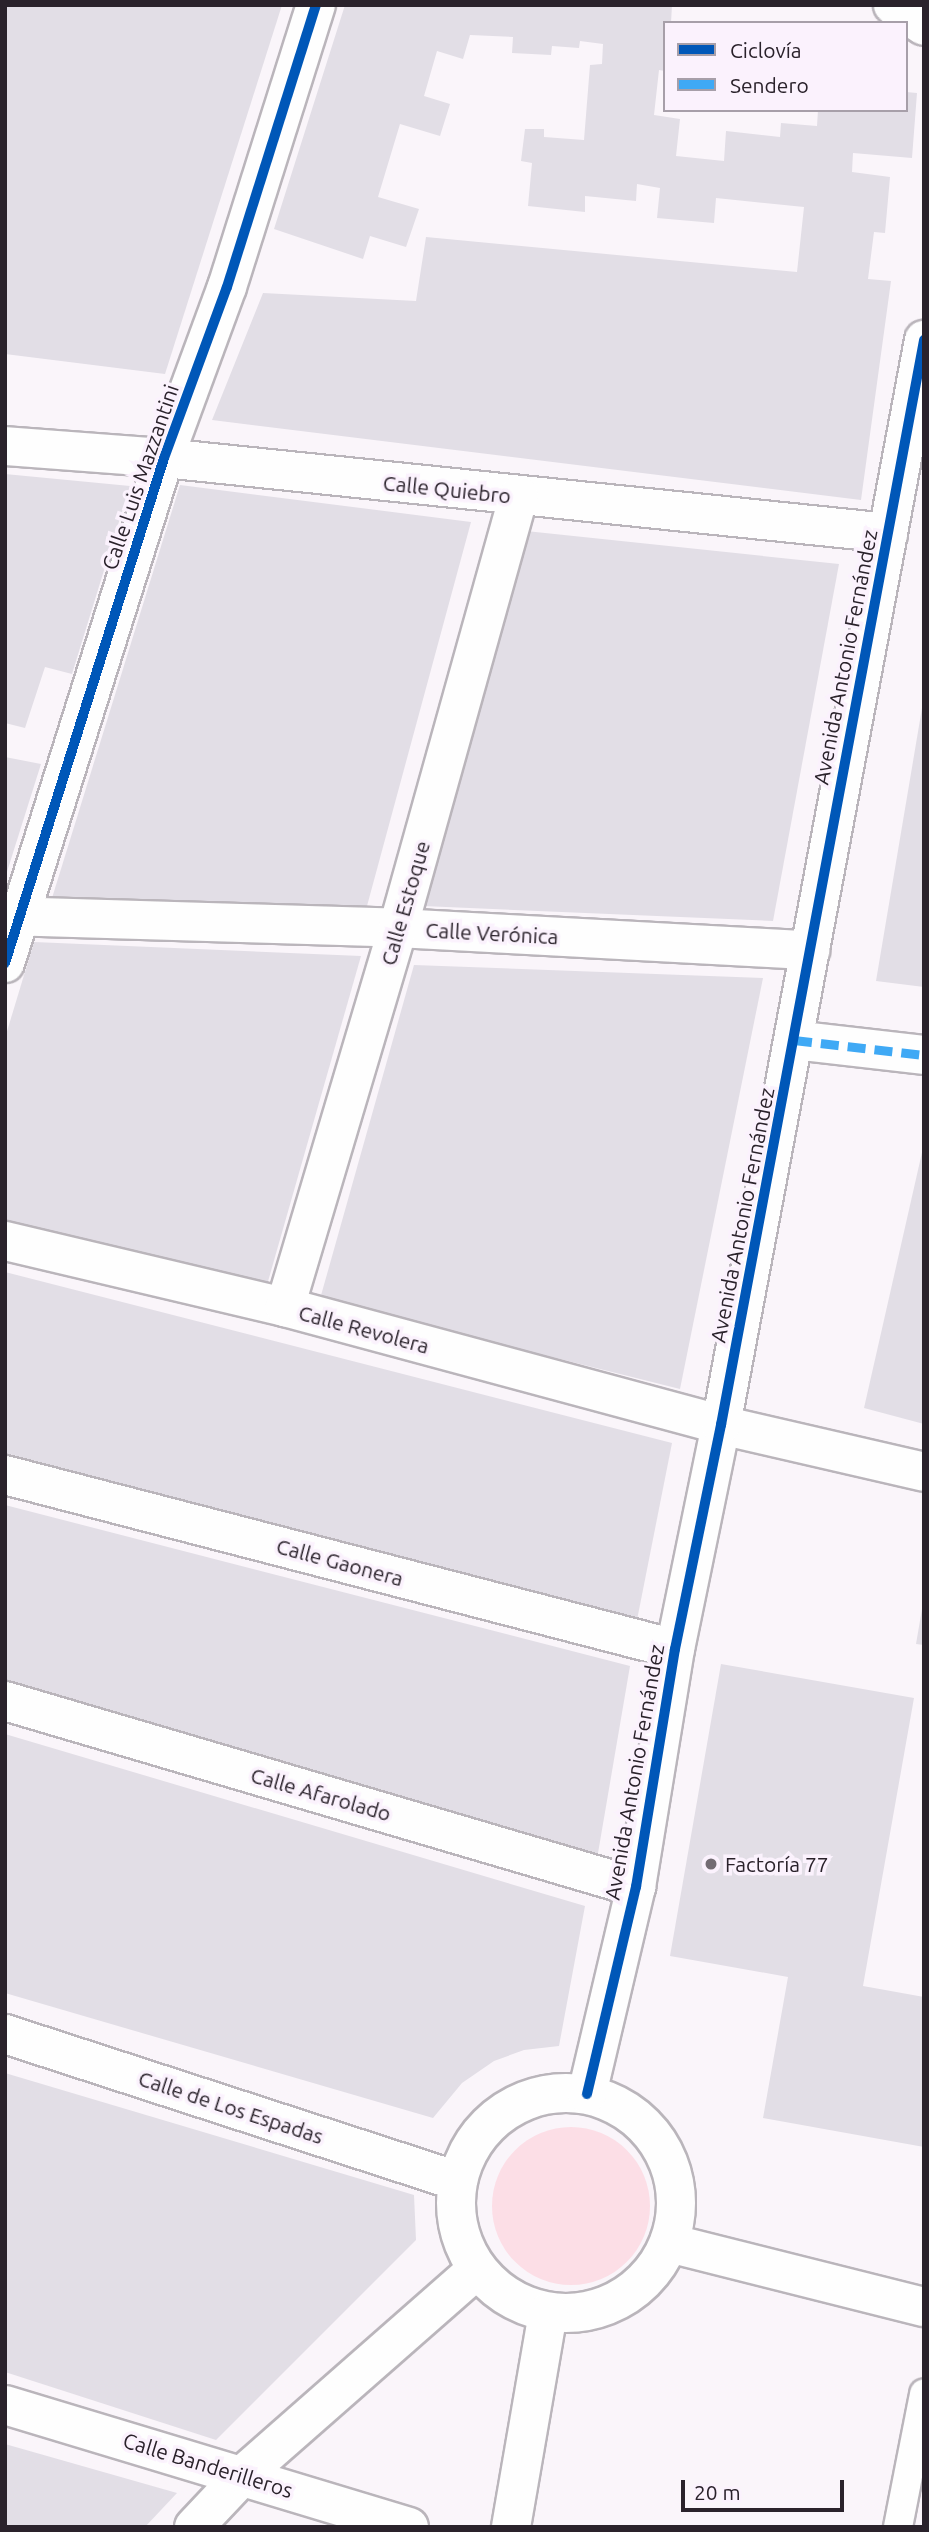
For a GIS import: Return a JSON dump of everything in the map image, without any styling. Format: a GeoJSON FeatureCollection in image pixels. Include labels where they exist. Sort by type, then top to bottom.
{"type":"FeatureCollection","features":[{"type":"Feature","properties":{"kind":"street","name":"Calle Luis Mazzantini"},"geometry":{"type":"LineString","coordinates":[[5,963],[12,917],[164,458],[227,287],[316,5]]}},
{"type":"Feature","properties":{"kind":"street"},"geometry":{"type":"LineString","coordinates":[[893,5],[924,26]]}},
{"type":"Feature","properties":{"kind":"street","name":"Avenida Antonio Fernández"},"geometry":{"type":"LineString","coordinates":[[587,2094],[636,1887],[675,1649],[721,1425],[924,340]]}},
{"type":"Feature","properties":{"kind":"street","name":"Calle Quiebro"},"geometry":{"type":"LineString","coordinates":[[5,446],[164,458],[888,533]]}},
{"type":"Feature","properties":{"kind":"street","name":"Calle Estoque"},"geometry":{"type":"LineString","coordinates":[[285,1307],[398,928],[519,496]]}},
{"type":"Feature","properties":{"kind":"street","name":"Calle Verónica"},"geometry":{"type":"LineString","coordinates":[[12,917],[398,928],[810,950]]}},
{"type":"Feature","properties":{"kind":"street"},"geometry":{"type":"LineString","coordinates":[[794,1040],[924,1055]]}},
{"type":"Feature","properties":{"kind":"street","name":"Calle Revolera"},"geometry":{"type":"LineString","coordinates":[[5,1241],[285,1307],[721,1425],[924,1472]]}},
{"type":"Feature","properties":{"kind":"street","name":"Calle Gaonera"},"geometry":{"type":"LineString","coordinates":[[5,1475],[675,1649]]}},
{"type":"Feature","properties":{"kind":"street","name":"Calle Afarolado"},"geometry":{"type":"LineString","coordinates":[[5,1701],[636,1887]]}},
{"type":"Feature","properties":{"kind":"street","name":"Calle de Los Espadas"},"geometry":{"type":"LineString","coordinates":[[5,2034],[458,2181]]}},
{"type":"Feature","properties":{"kind":"street"},"geometry":{"type":"LineString","coordinates":[[553,2092],[587,2094],[623,2108],[652,2133],[671,2167],[677,2205],[669,2243],[650,2275],[621,2299],[586,2312],[548,2312],[522,2304],[498,2289],[477,2269],[463,2242],[456,2211],[458,2181],[470,2148],[491,2121],[510,2108],[520,2102],[553,2092]]}},
{"type":"Feature","properties":{"kind":"street"},"geometry":{"type":"LineString","coordinates":[[669,2243],[924,2307]]}},
{"type":"Feature","properties":{"kind":"street"},"geometry":{"type":"LineString","coordinates":[[194,2527],[244,2474],[477,2269]]}},
{"type":"Feature","properties":{"kind":"street"},"geometry":{"type":"LineString","coordinates":[[512,2527],[548,2312]]}},
{"type":"Feature","properties":{"kind":"street","name":"Calle Banderilleros"},"geometry":{"type":"LineString","coordinates":[[5,2405],[244,2474],[409,2527]]}},
{"type":"Feature","properties":{"kind":"lane"},"geometry":{"type":"LineString","coordinates":[[898,2527],[924,2394]]}},
{"type":"Feature","properties":{"kind":"shaded area"},"geometry":{"type":"Polygon","coordinates":[[[571,2127],[601,2133],[627,2150],[644,2176],[650,2206],[644,2236],[627,2262],[601,2279],[571,2285],[541,2279],[515,2262],[498,2236],[492,2206],[498,2176],[515,2150],[541,2133],[571,2127]]]}},
{"type":"Feature","properties":{"kind":"building"},"geometry":{"type":"Polygon","coordinates":[[[5,5],[282,5],[165,374],[5,354],[5,5]]]}},
{"type":"Feature","properties":{"kind":"building"},"geometry":{"type":"Polygon","coordinates":[[[345,5],[672,5],[671,21],[663,21],[663,71],[659,70],[654,115],[680,119],[676,156],[724,161],[726,131],[780,137],[781,123],[817,126],[818,112],[908,112],[908,92],[917,93],[912,158],[853,153],[852,172],[890,177],[885,233],[874,232],[868,279],[891,281],[861,500],[212,420],[263,293],[416,301],[426,237],[797,272],[804,207],[716,198],[714,223],[657,218],[660,188],[637,184],[636,201],[585,196],[585,212],[528,206],[532,163],[521,161],[525,129],[544,129],[544,137],[584,140],[590,65],[602,64],[603,44],[580,41],[579,48],[552,46],[551,55],[512,53],[513,37],[470,35],[463,59],[437,51],[424,96],[450,104],[440,136],[400,124],[378,197],[419,209],[406,247],[370,236],[363,259],[274,229],[345,5]]]}},
{"type":"Feature","properties":{"kind":"building"},"geometry":{"type":"Polygon","coordinates":[[[5,474],[130,486],[72,674],[45,667],[25,728],[5,723],[5,474]]]}},
{"type":"Feature","properties":{"kind":"building"},"geometry":{"type":"Polygon","coordinates":[[[180,485],[471,522],[367,906],[52,898],[180,485]]]}},
{"type":"Feature","properties":{"kind":"building"},"geometry":{"type":"Polygon","coordinates":[[[526,531],[839,564],[773,921],[423,906],[526,531]]]}},
{"type":"Feature","properties":{"kind":"building"},"geometry":{"type":"Polygon","coordinates":[[[924,708],[924,987],[876,981],[924,708]]]}},
{"type":"Feature","properties":{"kind":"building"},"geometry":{"type":"Polygon","coordinates":[[[5,757],[41,764],[6,875],[5,875],[5,757]]]}},
{"type":"Feature","properties":{"kind":"building"},"geometry":{"type":"Polygon","coordinates":[[[34,942],[361,956],[267,1285],[5,1221],[5,1038],[34,942]]]}},
{"type":"Feature","properties":{"kind":"building"},"geometry":{"type":"Polygon","coordinates":[[[414,965],[763,978],[680,1389],[320,1299],[414,965]]]}},
{"type":"Feature","properties":{"kind":"building"},"geometry":{"type":"Polygon","coordinates":[[[924,1148],[924,1424],[864,1408],[924,1148]]]}},
{"type":"Feature","properties":{"kind":"building"},"geometry":{"type":"Polygon","coordinates":[[[5,1272],[672,1443],[637,1620],[5,1453],[5,1272]]]}},
{"type":"Feature","properties":{"kind":"building"},"geometry":{"type":"Polygon","coordinates":[[[5,1505],[630,1666],[597,1859],[5,1681],[5,1505]]]}},
{"type":"Feature","properties":{"kind":"building"},"geometry":{"type":"Polygon","coordinates":[[[924,1609],[924,1645],[916,1644],[924,1609]]]}},
{"type":"Feature","properties":{"kind":"building"},"geometry":{"type":"Polygon","coordinates":[[[721,1664],[914,1698],[863,1986],[924,1997],[924,2147],[763,2118],[788,1977],[670,1956],[721,1664]]]}},
{"type":"Feature","properties":{"kind":"building"},"geometry":{"type":"Polygon","coordinates":[[[5,1734],[585,1906],[559,2046],[524,2050],[494,2061],[462,2083],[433,2118],[5,1993],[5,1734]]]}},
{"type":"Feature","properties":{"kind":"building"},"geometry":{"type":"Polygon","coordinates":[[[5,2073],[414,2195],[416,2240],[216,2440],[5,2372],[5,2073]]]}},
{"type":"Feature","properties":{"kind":"building"},"geometry":{"type":"Polygon","coordinates":[[[5,2444],[177,2493],[145,2527],[5,2527],[5,2444]]]}},
{"type":"Feature","properties":{"kind":"marked path"},"geometry":{"type":"LineString","coordinates":[[794,1040],[924,1055]]}},
{"type":"Feature","properties":{"kind":"cycle path"},"geometry":{"type":"LineString","coordinates":[[5,963],[164,458],[227,287],[316,5]]}},
{"type":"Feature","properties":{"kind":"cycle path"},"geometry":{"type":"LineString","coordinates":[[587,2094],[636,1887],[675,1649],[721,1425],[924,340]]}},
{"type":"Feature","properties":{"kind":"place","name":"Factoría 77"},"geometry":{"type":"Point","coordinates":[711,1864]}}]}
